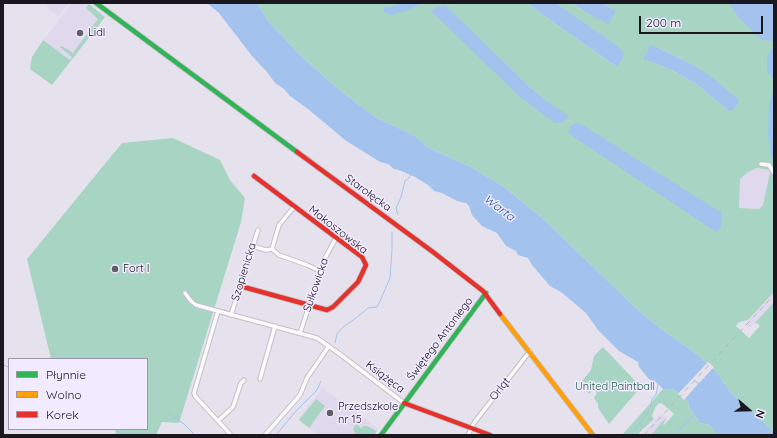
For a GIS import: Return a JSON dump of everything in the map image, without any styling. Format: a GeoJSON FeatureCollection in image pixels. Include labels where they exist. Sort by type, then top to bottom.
{"type":"FeatureCollection","features":[{"type":"Feature","properties":{"kind":"street","name":"Starołęcka"},"geometry":{"type":"LineString","coordinates":[[96,3],[433,252],[486,293],[593,435]]}},
{"type":"Feature","properties":{"kind":"street"},"geometry":{"type":"LineString","coordinates":[[761,164],[769,166],[774,173]]}},
{"type":"Feature","properties":{"kind":"street","name":"Makoszowska"},"geometry":{"type":"LineString","coordinates":[[240,286],[325,310],[333,307],[358,282],[365,268],[366,262],[362,257],[254,176]]}},
{"type":"Feature","properties":{"kind":"street"},"geometry":{"type":"LineString","coordinates":[[272,249],[279,225],[294,207]]}},
{"type":"Feature","properties":{"kind":"street","name":"Szopienicka"},"geometry":{"type":"LineString","coordinates":[[231,315],[258,230]]}},
{"type":"Feature","properties":{"kind":"street","name":"Sułkowicka"},"geometry":{"type":"LineString","coordinates":[[300,333],[320,271],[336,238]]}},
{"type":"Feature","properties":{"kind":"street"},"geometry":{"type":"LineString","coordinates":[[252,246],[266,250],[272,249]]}},
{"type":"Feature","properties":{"kind":"street"},"geometry":{"type":"LineString","coordinates":[[272,249],[279,255],[307,264],[320,271]]}},
{"type":"Feature","properties":{"kind":"street","name":"Książęca"},"geometry":{"type":"LineString","coordinates":[[185,293],[196,305],[317,338],[405,401],[490,435]]}},
{"type":"Feature","properties":{"kind":"street","name":"Świętego Antoniego"},"geometry":{"type":"LineString","coordinates":[[381,435],[486,293]]}},
{"type":"Feature","properties":{"kind":"street"},"geometry":{"type":"LineString","coordinates":[[218,311],[194,392],[195,396],[231,435]]}},
{"type":"Feature","properties":{"kind":"street"},"geometry":{"type":"LineString","coordinates":[[260,379],[275,326]]}},
{"type":"Feature","properties":{"kind":"street"},"geometry":{"type":"LineString","coordinates":[[265,435],[302,393],[307,378],[329,346]]}},
{"type":"Feature","properties":{"kind":"street","name":"Orląt"},"geometry":{"type":"LineString","coordinates":[[468,435],[471,428],[530,351]]}},
{"type":"Feature","properties":{"kind":"street"},"geometry":{"type":"LineString","coordinates":[[218,421],[233,407],[241,383],[244,380]]}},
{"type":"Feature","properties":{"kind":"shaded area"},"geometry":{"type":"Polygon","coordinates":[[[47,3],[69,3],[58,16],[45,6],[47,3]]]}},
{"type":"Feature","properties":{"kind":"shaded area"},"geometry":{"type":"Polygon","coordinates":[[[72,3],[87,3],[105,17],[70,62],[42,42],[72,3]]]}},
{"type":"Feature","properties":{"kind":"shaded area"},"geometry":{"type":"Polygon","coordinates":[[[752,168],[770,170],[763,205],[759,209],[739,208],[741,171],[752,168]]]}},
{"type":"Feature","properties":{"kind":"shaded area"},"geometry":{"type":"Polygon","coordinates":[[[774,292],[774,302],[749,329],[744,325],[774,292]]]}},
{"type":"Feature","properties":{"kind":"shaded area","name":"Przedszkole nr 15"},"geometry":{"type":"Polygon","coordinates":[[[322,388],[379,429],[374,435],[318,435],[298,419],[322,388]]]}},
{"type":"Feature","properties":{"kind":"shaded area"},"geometry":{"type":"Polygon","coordinates":[[[662,413],[667,418],[651,435],[641,435],[662,413]]]}},
{"type":"Feature","properties":{"kind":"green space"},"geometry":{"type":"Polygon","coordinates":[[[257,3],[528,3],[617,67],[622,50],[556,3],[572,3],[592,16],[616,11],[601,3],[774,3],[774,292],[748,320],[739,322],[736,326],[749,338],[760,326],[757,323],[754,324],[774,302],[774,432],[731,393],[715,370],[698,355],[661,329],[637,309],[541,217],[504,187],[471,167],[429,148],[415,136],[375,117],[337,88],[301,56],[268,21],[257,3]],[[445,6],[431,11],[548,102],[530,87],[445,6]],[[650,46],[646,60],[674,71],[696,84],[729,111],[690,63],[658,48],[650,46]],[[757,168],[748,172],[740,179],[739,208],[759,209],[763,205],[770,172],[769,170],[757,168]]]}},
{"type":"Feature","properties":{"kind":"green space"},"geometry":{"type":"Polygon","coordinates":[[[89,4],[105,17],[52,85],[30,69],[32,57],[43,40],[70,60],[72,57],[60,47],[62,46],[73,53],[98,19],[86,8],[89,4]]]}},
{"type":"Feature","properties":{"kind":"green space"},"geometry":{"type":"Polygon","coordinates":[[[173,138],[220,160],[230,180],[245,198],[241,222],[179,423],[162,422],[156,435],[116,435],[115,430],[148,430],[148,358],[51,358],[27,259],[122,143],[173,138]]]}},
{"type":"Feature","properties":{"kind":"green space","name":"United Paintball"},"geometry":{"type":"Polygon","coordinates":[[[603,347],[641,387],[609,424],[598,408],[598,404],[594,398],[597,393],[594,390],[589,394],[580,382],[591,370],[594,356],[603,347]]]}},
{"type":"Feature","properties":{"kind":"green space"},"geometry":{"type":"Polygon","coordinates":[[[663,389],[672,389],[678,392],[688,401],[689,407],[700,423],[710,425],[717,435],[651,435],[662,422],[667,418],[663,424],[664,425],[674,414],[661,403],[655,408],[652,416],[654,419],[637,435],[622,435],[663,389]]]}},
{"type":"Feature","properties":{"kind":"green space"},"geometry":{"type":"Polygon","coordinates":[[[316,399],[325,406],[309,428],[299,420],[316,399]]]}},
{"type":"Feature","properties":{"kind":"green space"},"geometry":{"type":"Polygon","coordinates":[[[356,424],[361,428],[363,426],[367,426],[377,431],[374,435],[356,435],[353,429],[356,424]]]}},
{"type":"Feature","properties":{"kind":"water","name":"Warta"},"geometry":{"type":"Polygon","coordinates":[[[207,3],[257,3],[268,21],[301,56],[337,88],[375,117],[415,136],[429,148],[471,167],[504,187],[541,217],[637,309],[661,329],[698,355],[715,370],[731,393],[774,432],[774,435],[717,435],[710,425],[700,423],[689,407],[688,401],[678,392],[672,389],[663,389],[649,379],[639,367],[638,362],[619,351],[598,330],[586,313],[561,292],[550,286],[528,258],[518,255],[516,251],[506,246],[497,233],[482,226],[472,215],[469,206],[466,203],[457,201],[442,193],[434,191],[428,185],[415,177],[394,169],[388,164],[380,162],[345,140],[290,96],[284,89],[275,83],[219,13],[207,3]]]}},
{"type":"Feature","properties":{"kind":"water"},"geometry":{"type":"Polygon","coordinates":[[[400,3],[423,3],[391,15],[384,12],[384,8],[386,6],[390,7],[400,3]]]}},
{"type":"Feature","properties":{"kind":"water"},"geometry":{"type":"Polygon","coordinates":[[[528,3],[556,3],[619,47],[625,54],[617,67],[536,10],[528,3]]]}},
{"type":"Feature","properties":{"kind":"water"},"geometry":{"type":"Polygon","coordinates":[[[572,3],[601,3],[616,11],[609,24],[592,16],[572,3]]]}},
{"type":"Feature","properties":{"kind":"water"},"geometry":{"type":"Polygon","coordinates":[[[729,3],[774,3],[774,44],[772,41],[758,38],[737,15],[729,3]]]}},
{"type":"Feature","properties":{"kind":"water"},"geometry":{"type":"Polygon","coordinates":[[[445,5],[530,87],[548,102],[569,116],[562,123],[555,123],[520,97],[430,10],[445,5]]]}},
{"type":"Feature","properties":{"kind":"water"},"geometry":{"type":"Polygon","coordinates":[[[650,45],[690,63],[713,78],[738,99],[739,102],[734,109],[729,111],[696,84],[674,71],[643,60],[650,45]]]}},
{"type":"Feature","properties":{"kind":"water"},"geometry":{"type":"Polygon","coordinates":[[[774,46],[774,79],[767,71],[767,59],[774,46]]]}},
{"type":"Feature","properties":{"kind":"water"},"geometry":{"type":"Polygon","coordinates":[[[774,89],[774,162],[771,156],[768,136],[769,104],[774,89]]]}},
{"type":"Feature","properties":{"kind":"water"},"geometry":{"type":"Polygon","coordinates":[[[574,124],[581,124],[722,213],[721,227],[716,232],[568,133],[569,128],[574,124]]]}},
{"type":"Feature","properties":{"kind":"pier"},"geometry":{"type":"Polygon","coordinates":[[[708,362],[714,367],[699,383],[693,379],[698,384],[684,400],[678,394],[708,362]]]}},
{"type":"Feature","properties":{"kind":"waterway"},"geometry":{"type":"LineString","coordinates":[[398,215],[396,208],[401,197],[405,181],[411,174]]}},
{"type":"Feature","properties":{"kind":"waterway"},"geometry":{"type":"LineString","coordinates":[[335,343],[337,334],[343,327],[368,308],[377,307],[390,278],[392,232]]}},
{"type":"Feature","properties":{"kind":"waterway"},"geometry":{"type":"LineString","coordinates":[[3,365],[8,367]]}},
{"type":"Feature","properties":{"kind":"waterway"},"geometry":{"type":"LineString","coordinates":[[276,435],[296,411],[317,390],[321,381]]}},
{"type":"Feature","properties":{"kind":"waterway"},"geometry":{"type":"LineString","coordinates":[[633,432],[645,417],[651,406],[652,399],[656,395],[658,384]]}},
{"type":"Feature","properties":{"kind":"waterway"},"geometry":{"type":"LineString","coordinates":[[169,414],[184,424],[195,435]]}},
{"type":"Feature","properties":{"kind":"waterway"},"geometry":{"type":"LineString","coordinates":[[678,431],[695,414]]}},
{"type":"Feature","properties":{"kind":"railway"},"geometry":{"type":"LineString","coordinates":[[644,435],[774,295]]}},
{"type":"Feature","properties":{"kind":"traffic: fast"},"geometry":{"type":"LineString","coordinates":[[96,3],[297,152]]}},
{"type":"Feature","properties":{"kind":"traffic: fast"},"geometry":{"type":"LineString","coordinates":[[381,435],[486,293]]}},
{"type":"Feature","properties":{"kind":"traffic: slow"},"geometry":{"type":"LineString","coordinates":[[500,314],[593,435]]}},
{"type":"Feature","properties":{"kind":"traffic: jam"},"geometry":{"type":"LineString","coordinates":[[297,152],[433,252],[483,291],[500,314]]}},
{"type":"Feature","properties":{"kind":"traffic: jam"},"geometry":{"type":"LineString","coordinates":[[240,286],[327,310],[333,307],[358,282],[366,265],[362,257],[254,176]]}},
{"type":"Feature","properties":{"kind":"traffic: jam"},"geometry":{"type":"LineString","coordinates":[[404,403],[490,435]]}},
{"type":"Feature","properties":{"kind":"place","name":"Lidl"},"geometry":{"type":"Point","coordinates":[80,33]}},
{"type":"Feature","properties":{"kind":"place","name":"Fort I"},"geometry":{"type":"Point","coordinates":[115,269]}},
{"type":"Feature","properties":{"kind":"place","name":"Przedszkole nr 15"},"geometry":{"type":"Point","coordinates":[330,413]}}]}
